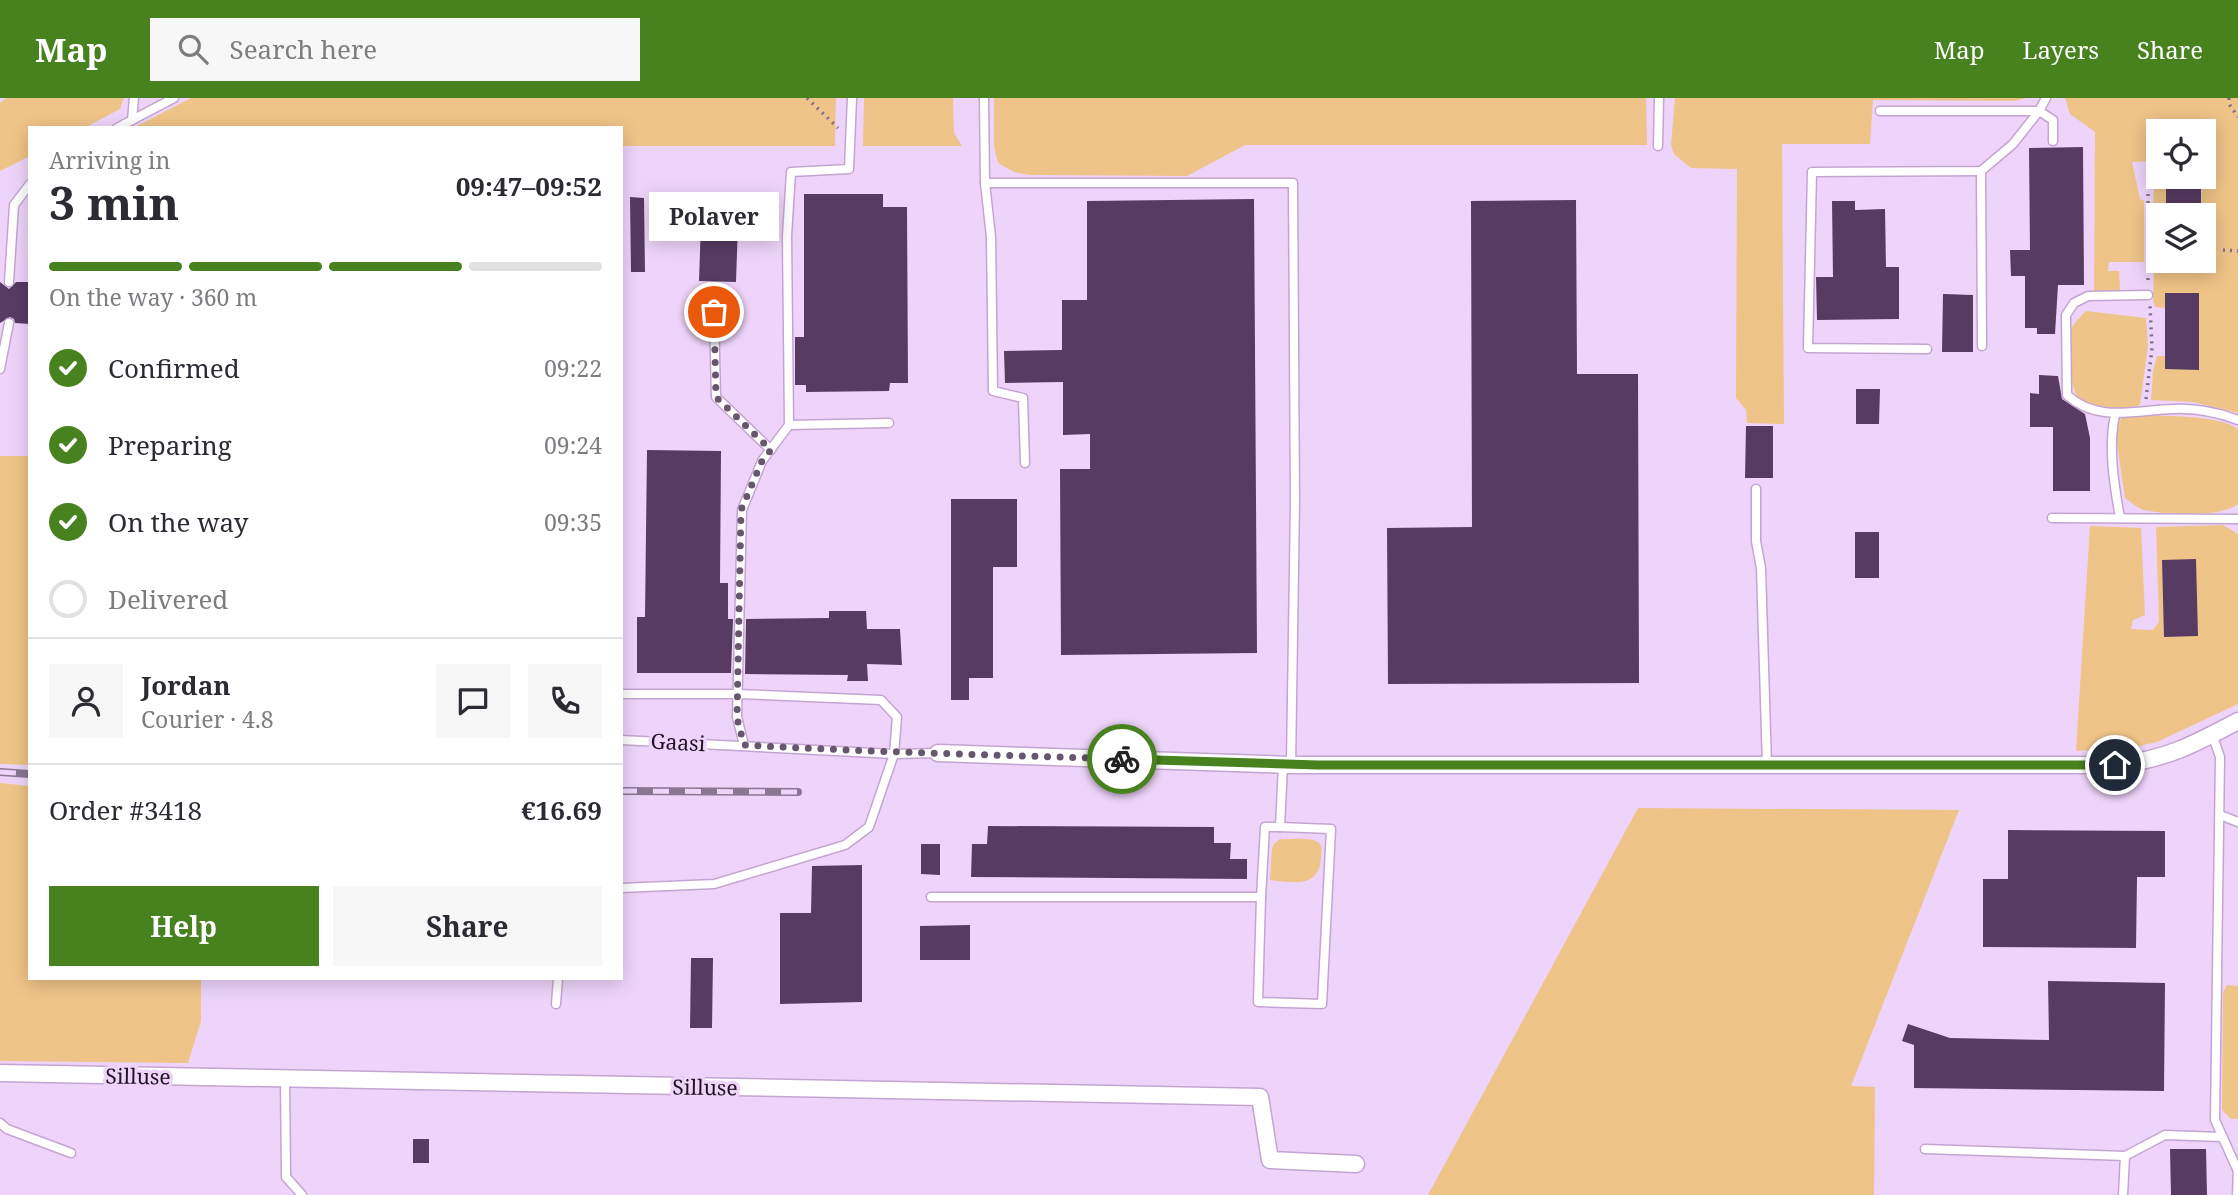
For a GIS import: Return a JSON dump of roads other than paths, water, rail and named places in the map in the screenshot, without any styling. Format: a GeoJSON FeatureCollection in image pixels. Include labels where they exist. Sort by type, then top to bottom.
{"type":"FeatureCollection","features":[{"type":"Feature","properties":{"kind":"street","name":"Gaasi"},"geometry":{"type":"LineString","coordinates":[[938,753],[1287,765],[2115,765],[2168,756],[2238,721]]}},
{"type":"Feature","properties":{"kind":"street","name":"Silluse"},"geometry":{"type":"LineString","coordinates":[[0,1073],[1260,1097],[1270,1160],[1356,1164]]}},
{"type":"Feature","properties":{"kind":"lane"},"geometry":{"type":"LineString","coordinates":[[132,120],[134,98]]}},
{"type":"Feature","properties":{"kind":"lane"},"geometry":{"type":"LineString","coordinates":[[121,126],[174,98]]}},
{"type":"Feature","properties":{"kind":"lane"},"geometry":{"type":"LineString","coordinates":[[744,745],[737,718],[741,510],[762,461],[789,425],[787,236],[791,172],[849,169],[852,98]]}},
{"type":"Feature","properties":{"kind":"lane"},"geometry":{"type":"LineString","coordinates":[[984,98],[985,183],[991,237],[993,391],[1023,398],[1025,463]]}},
{"type":"Feature","properties":{"kind":"lane"},"geometry":{"type":"LineString","coordinates":[[1658,146],[1659,98]]}},
{"type":"Feature","properties":{"kind":"lane"},"geometry":{"type":"LineString","coordinates":[[1927,349],[1808,348],[1812,172],[1980,171],[2013,144],[2046,98]]}},
{"type":"Feature","properties":{"kind":"lane"},"geometry":{"type":"LineString","coordinates":[[1880,111],[2039,111],[2053,120],[2053,141]]}},
{"type":"Feature","properties":{"kind":"lane"},"geometry":{"type":"LineString","coordinates":[[1980,171],[1982,346]]}},
{"type":"Feature","properties":{"kind":"lane"},"geometry":{"type":"LineString","coordinates":[[985,183],[1293,183],[1295,502],[1287,765],[1280,827]]}},
{"type":"Feature","properties":{"kind":"lane"},"geometry":{"type":"LineString","coordinates":[[9,282],[14,205],[28,187]]}},
{"type":"Feature","properties":{"kind":"lane"},"geometry":{"type":"LineString","coordinates":[[2148,295],[2088,296],[2074,303],[2066,315],[2067,395],[2077,404],[2092,411],[2115,415],[2174,409],[2211,412],[2238,420]]}},
{"type":"Feature","properties":{"kind":"lane"},"geometry":{"type":"LineString","coordinates":[[714,312],[716,397],[771,450]]}},
{"type":"Feature","properties":{"kind":"lane"},"geometry":{"type":"LineString","coordinates":[[0,369],[9,323]]}},
{"type":"Feature","properties":{"kind":"lane"},"geometry":{"type":"LineString","coordinates":[[2115,415],[2111,433],[2115,492],[2120,518]]}},
{"type":"Feature","properties":{"kind":"lane"},"geometry":{"type":"LineString","coordinates":[[789,425],[888,422]]}},
{"type":"Feature","properties":{"kind":"lane"},"geometry":{"type":"LineString","coordinates":[[1756,489],[1756,541],[1761,568],[1768,766]]}},
{"type":"Feature","properties":{"kind":"lane"},"geometry":{"type":"LineString","coordinates":[[2052,518],[2238,519]]}},
{"type":"Feature","properties":{"kind":"lane"},"geometry":{"type":"LineString","coordinates":[[623,694],[738,694],[881,700],[897,716],[894,754],[869,827],[845,845],[714,884],[623,888]]}},
{"type":"Feature","properties":{"kind":"lane"},"geometry":{"type":"LineString","coordinates":[[2212,734],[2220,757],[2215,1120],[2238,1168],[2237,1195]]}},
{"type":"Feature","properties":{"kind":"lane","name":"Gaasi"},"geometry":{"type":"LineString","coordinates":[[623,740],[894,754],[938,753]]}},
{"type":"Feature","properties":{"kind":"lane"},"geometry":{"type":"LineString","coordinates":[[2220,815],[2238,822]]}},
{"type":"Feature","properties":{"kind":"lane"},"geometry":{"type":"LineString","coordinates":[[1265,827],[1280,827],[1331,829],[1322,1004],[1258,1002],[1265,827]]}},
{"type":"Feature","properties":{"kind":"lane"},"geometry":{"type":"LineString","coordinates":[[931,897],[1261,897]]}},
{"type":"Feature","properties":{"kind":"lane"},"geometry":{"type":"LineString","coordinates":[[556,1004],[558,980]]}},
{"type":"Feature","properties":{"kind":"lane"},"geometry":{"type":"LineString","coordinates":[[285,1079],[286,1177],[302,1195]]}},
{"type":"Feature","properties":{"kind":"lane"},"geometry":{"type":"LineString","coordinates":[[0,1123],[7,1129],[71,1153]]}},
{"type":"Feature","properties":{"kind":"lane"},"geometry":{"type":"LineString","coordinates":[[1925,1149],[2124,1156],[2165,1135],[2222,1137]]}},
{"type":"Feature","properties":{"kind":"lane"},"geometry":{"type":"LineString","coordinates":[[2123,1195],[2124,1156]]}},
{"type":"Feature","properties":{"kind":"railway"},"geometry":{"type":"LineString","coordinates":[[0,772],[28,774]]}},
{"type":"Feature","properties":{"kind":"railway"},"geometry":{"type":"LineString","coordinates":[[623,791],[798,792]]}},
{"type":"Feature","properties":{"kind":"place","name":"Polaver"},"geometry":{"type":"Point","coordinates":[714,312]}}]}
